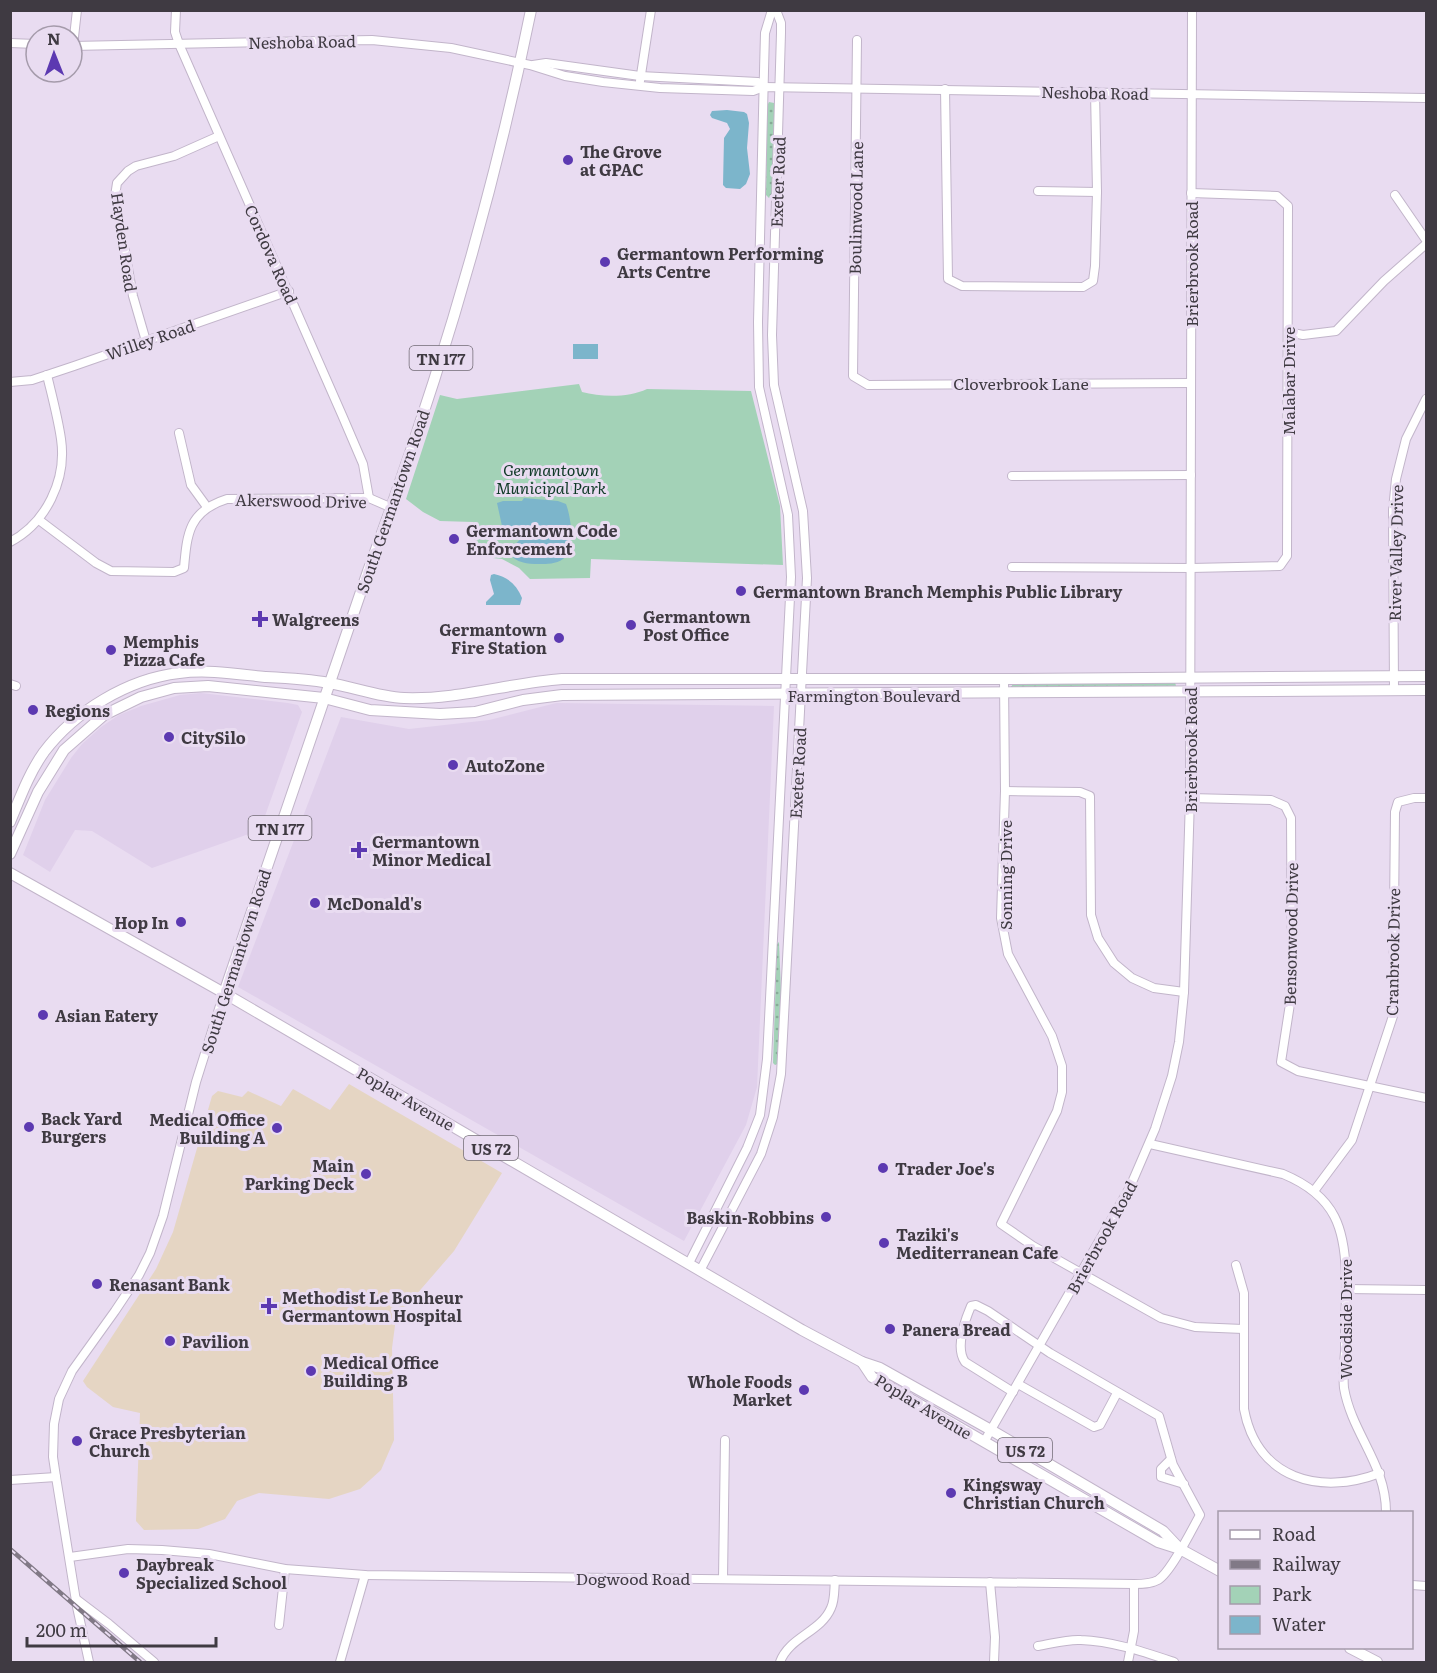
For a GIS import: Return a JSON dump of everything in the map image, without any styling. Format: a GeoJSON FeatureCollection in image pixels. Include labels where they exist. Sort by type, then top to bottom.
{"type":"FeatureCollection","features":[{"type":"Feature","properties":{"kind":"main road","name":"South Germantown Road"},"geometry":{"type":"LineString","coordinates":[[224,993],[324,698],[392,508],[459,299],[509,114],[525,64],[531,10]]}},
{"type":"Feature","properties":{"kind":"main road","name":"Farmington Boulevard"},"geometry":{"type":"LineString","coordinates":[[10,822],[27,782],[44,752],[67,728],[114,694],[159,677],[193,672],[330,683],[381,696],[426,698],[472,694],[527,683],[637,695],[1426,690]]}},
{"type":"Feature","properties":{"kind":"main road","name":"Farmington Boulevard"},"geometry":{"type":"LineString","coordinates":[[10,854],[38,792],[64,750],[104,715],[139,697],[174,688],[208,686],[324,698],[370,710],[415,714],[475,712],[595,678],[1004,680],[1426,676]]}},
{"type":"Feature","properties":{"kind":"main road"},"geometry":{"type":"LineString","coordinates":[[595,678],[600,688],[637,695]]}},
{"type":"Feature","properties":{"kind":"main road"},"geometry":{"type":"LineString","coordinates":[[661,678],[661,695]]}},
{"type":"Feature","properties":{"kind":"main road","name":"Poplar Avenue"},"geometry":{"type":"LineString","coordinates":[[10,873],[224,993],[701,1269],[802,1330],[862,1362],[880,1368],[991,1430],[1163,1532],[1180,1549]]}},
{"type":"Feature","properties":{"kind":"main road","name":"Poplar Avenue"},"geometry":{"type":"LineString","coordinates":[[862,1362],[872,1377],[1158,1542],[1180,1549],[1218,1570]]}},
{"type":"Feature","properties":{"kind":"main road"},"geometry":{"type":"LineString","coordinates":[[1354,1649],[1377,1662]]}},
{"type":"Feature","properties":{"kind":"street","name":"Cordova Road"},"geometry":{"type":"LineString","coordinates":[[176,10],[175,32],[179,44],[363,464],[369,498]]}},
{"type":"Feature","properties":{"kind":"street"},"geometry":{"type":"LineString","coordinates":[[640,80],[651,10]]}},
{"type":"Feature","properties":{"kind":"street","name":"Exeter Road"},"geometry":{"type":"LineString","coordinates":[[689,1263],[747,1148],[760,1115],[768,1049],[791,577],[788,514],[759,387],[758,322],[765,33],[774,10]]}},
{"type":"Feature","properties":{"kind":"street","name":"Exeter Road"},"geometry":{"type":"LineString","coordinates":[[701,1269],[761,1154],[773,1117],[781,1074],[807,578],[803,511],[774,385],[773,345],[782,33],[774,10]]}},
{"type":"Feature","properties":{"kind":"street","name":"Brierbrook Road"},"geometry":{"type":"LineString","coordinates":[[984,1442],[1130,1187],[1150,1144],[1173,1070],[1179,1042],[1184,992],[1190,798],[1192,10]]}},
{"type":"Feature","properties":{"kind":"street","name":"Neshoba Road"},"geometry":{"type":"LineString","coordinates":[[84,46],[372,40],[452,48],[525,64],[565,76],[640,80],[660,88],[753,91],[764,87],[945,89],[1426,98]]}},
{"type":"Feature","properties":{"kind":"street","name":"Boulinwood Lane"},"geometry":{"type":"LineString","coordinates":[[853,376],[857,40]]}},
{"type":"Feature","properties":{"kind":"street"},"geometry":{"type":"LineString","coordinates":[[945,89],[948,279],[962,286],[1083,287],[1093,281],[1097,192],[1095,92]]}},
{"type":"Feature","properties":{"kind":"street","name":"Hayden Road"},"geometry":{"type":"LineString","coordinates":[[146,341],[133,296],[115,196],[117,183],[136,166],[174,156],[219,136]]}},
{"type":"Feature","properties":{"kind":"street"},"geometry":{"type":"LineString","coordinates":[[1038,191],[1097,192]]}},
{"type":"Feature","properties":{"kind":"street","name":"Malabar Drive"},"geometry":{"type":"LineString","coordinates":[[1191,193],[1277,196],[1288,206],[1287,556],[1280,566],[1191,568]]}},
{"type":"Feature","properties":{"kind":"street"},"geometry":{"type":"LineString","coordinates":[[1288,332],[1303,334],[1336,331],[1384,281],[1426,242],[1395,195]]}},
{"type":"Feature","properties":{"kind":"street","name":"Willey Road"},"geometry":{"type":"LineString","coordinates":[[10,382],[32,380],[289,291]]}},
{"type":"Feature","properties":{"kind":"street"},"geometry":{"type":"LineString","coordinates":[[10,542],[39,520],[45,512],[57,483],[62,460],[62,440],[47,375]]}},
{"type":"Feature","properties":{"kind":"street","name":"Cloverbrook Lane"},"geometry":{"type":"LineString","coordinates":[[853,376],[868,385],[1191,383]]}},
{"type":"Feature","properties":{"kind":"street","name":"River Valley Drive"},"geometry":{"type":"LineString","coordinates":[[1394,691],[1393,510],[1396,479],[1406,439],[1426,399]]}},
{"type":"Feature","properties":{"kind":"street"},"geometry":{"type":"LineString","coordinates":[[39,520],[96,563],[111,571],[174,572],[184,568],[189,532],[196,518],[207,507],[191,485],[179,433]]}},
{"type":"Feature","properties":{"kind":"street"},"geometry":{"type":"LineString","coordinates":[[1012,476],[1191,475]]}},
{"type":"Feature","properties":{"kind":"street","name":"Akerswood Drive"},"geometry":{"type":"LineString","coordinates":[[207,507],[227,499],[242,498],[369,498],[392,508]]}},
{"type":"Feature","properties":{"kind":"street"},"geometry":{"type":"LineString","coordinates":[[1012,567],[1191,568]]}},
{"type":"Feature","properties":{"kind":"street","name":"Sonning Drive"},"geometry":{"type":"LineString","coordinates":[[1004,680],[1005,791],[1001,918],[1008,954],[1052,1036],[1062,1066],[1062,1092],[1057,1111],[1002,1224],[1033,1246],[1082,1273]]}},
{"type":"Feature","properties":{"kind":"street"},"geometry":{"type":"LineString","coordinates":[[1005,791],[1080,792],[1090,796],[1091,915],[1098,938],[1114,963],[1132,978],[1154,988],[1184,992]]}},
{"type":"Feature","properties":{"kind":"street","name":"Bensonwood Drive"},"geometry":{"type":"LineString","coordinates":[[1190,798],[1271,800],[1286,806],[1291,818],[1292,991],[1281,1062],[1298,1071],[1371,1085]]}},
{"type":"Feature","properties":{"kind":"street","name":"Cranbrook Drive"},"geometry":{"type":"LineString","coordinates":[[1314,1191],[1352,1140],[1394,1016],[1394,823],[1398,802],[1426,798]]}},
{"type":"Feature","properties":{"kind":"street","name":"South Germantown Road"},"geometry":{"type":"LineString","coordinates":[[89,1662],[76,1599],[53,1457],[54,1424],[59,1399],[72,1371],[120,1303],[150,1253],[163,1216],[196,1082],[224,993]]}},
{"type":"Feature","properties":{"kind":"street"},"geometry":{"type":"LineString","coordinates":[[1371,1085],[1426,1098]]}},
{"type":"Feature","properties":{"kind":"street","name":"Woodside Drive"},"geometry":{"type":"LineString","coordinates":[[1150,1144],[1283,1174],[1314,1191],[1333,1212],[1345,1248],[1344,1386],[1351,1413],[1380,1473],[1386,1499],[1386,1511]]}},
{"type":"Feature","properties":{"kind":"street"},"geometry":{"type":"LineString","coordinates":[[1236,1265],[1244,1293],[1243,1402],[1245,1418],[1259,1449],[1269,1460],[1291,1474],[1320,1483],[1356,1480],[1380,1473]]}},
{"type":"Feature","properties":{"kind":"street"},"geometry":{"type":"LineString","coordinates":[[1082,1273],[1147,1312],[1171,1322],[1203,1328],[1243,1329]]}},
{"type":"Feature","properties":{"kind":"street"},"geometry":{"type":"LineString","coordinates":[[1346,1289],[1426,1290]]}},
{"type":"Feature","properties":{"kind":"street"},"geometry":{"type":"LineString","coordinates":[[1117,1393],[1100,1425],[1094,1427],[965,1362],[961,1357],[960,1349],[971,1306],[976,1305],[988,1311],[1040,1346],[1159,1416],[1171,1459],[1184,1484]]}},
{"type":"Feature","properties":{"kind":"street"},"geometry":{"type":"LineString","coordinates":[[723,1579],[725,1440]]}},
{"type":"Feature","properties":{"kind":"street"},"geometry":{"type":"LineString","coordinates":[[1171,1459],[1161,1469],[1161,1478],[1184,1484]]}},
{"type":"Feature","properties":{"kind":"street"},"geometry":{"type":"LineString","coordinates":[[10,1480],[56,1477]]}},
{"type":"Feature","properties":{"kind":"street","name":"Dogwood Road"},"geometry":{"type":"LineString","coordinates":[[70,1557],[128,1549],[162,1550],[209,1554],[285,1569],[365,1575],[1150,1583],[1160,1579],[1200,1515],[1184,1484]]}},
{"type":"Feature","properties":{"kind":"street"},"geometry":{"type":"LineString","coordinates":[[279,1625],[285,1569]]}},
{"type":"Feature","properties":{"kind":"street"},"geometry":{"type":"LineString","coordinates":[[340,1662],[365,1575]]}},
{"type":"Feature","properties":{"kind":"street"},"geometry":{"type":"LineString","coordinates":[[780,1662],[787,1649],[828,1613],[833,1600],[835,1580]]}},
{"type":"Feature","properties":{"kind":"street"},"geometry":{"type":"LineString","coordinates":[[990,1582],[995,1637],[994,1662]]}},
{"type":"Feature","properties":{"kind":"street"},"geometry":{"type":"LineString","coordinates":[[1128,1662],[1134,1631],[1134,1584]]}},
{"type":"Feature","properties":{"kind":"street"},"geometry":{"type":"LineString","coordinates":[[76,1599],[154,1662]]}},
{"type":"Feature","properties":{"kind":"street"},"geometry":{"type":"LineString","coordinates":[[1038,1646],[1079,1640],[1102,1642],[1174,1662]]}},
{"type":"Feature","properties":{"kind":"shaded area"},"geometry":{"type":"Polygon","coordinates":[[[201,693],[288,703],[298,705],[302,712],[260,830],[152,868],[92,831],[75,830],[50,872],[23,855],[45,800],[82,744],[119,715],[180,695],[201,693]]]}},
{"type":"Feature","properties":{"kind":"shaded area"},"geometry":{"type":"Polygon","coordinates":[[[556,703],[774,706],[757,1087],[746,1125],[684,1241],[238,987],[341,717],[409,729],[489,720],[556,703]]]}},
{"type":"Feature","properties":{"kind":"shaded area","name":"Methodist Le Bonheur Germantown Hospital"},"geometry":{"type":"Polygon","coordinates":[[[349,1084],[502,1173],[454,1251],[396,1318],[392,1348],[394,1440],[381,1470],[360,1489],[329,1499],[259,1493],[237,1501],[225,1519],[198,1529],[144,1530],[136,1521],[140,1413],[113,1407],[87,1387],[83,1381],[156,1269],[173,1232],[212,1096],[218,1091],[242,1097],[248,1091],[281,1106],[293,1089],[330,1110],[349,1084]]]}},
{"type":"Feature","properties":{"kind":"green space"},"geometry":{"type":"Polygon","coordinates":[[[769,102],[774,103],[775,106],[773,195],[769,198],[766,195],[767,106],[769,102]]]}},
{"type":"Feature","properties":{"kind":"green space","name":"Germantown Municipal Park"},"geometry":{"type":"Polygon","coordinates":[[[579,384],[582,392],[606,396],[632,394],[647,389],[751,391],[780,506],[783,565],[591,559],[590,578],[530,579],[519,568],[502,559],[474,556],[473,522],[440,521],[406,499],[440,395],[457,399],[579,384]]]}},
{"type":"Feature","properties":{"kind":"green space"},"geometry":{"type":"Polygon","coordinates":[[[1175,682],[1176,686],[1012,689],[1011,687],[1013,684],[1175,682]]]}},
{"type":"Feature","properties":{"kind":"green space"},"geometry":{"type":"Polygon","coordinates":[[[779,942],[781,991],[777,1064],[775,1065],[773,1063],[777,944],[779,942]]]}},
{"type":"Feature","properties":{"kind":"water"},"geometry":{"type":"Polygon","coordinates":[[[712,111],[744,112],[747,114],[749,123],[747,148],[750,174],[746,184],[740,189],[726,188],[723,185],[724,138],[730,129],[727,123],[712,118],[710,115],[712,111]]]}},
{"type":"Feature","properties":{"kind":"water"},"geometry":{"type":"Polygon","coordinates":[[[573,344],[598,344],[598,359],[573,359],[573,344]]]}},
{"type":"Feature","properties":{"kind":"water"},"geometry":{"type":"Polygon","coordinates":[[[524,498],[558,501],[566,504],[571,525],[571,541],[567,555],[563,559],[551,563],[530,564],[519,561],[508,553],[522,535],[519,531],[502,526],[497,503],[522,501],[524,498]]]}},
{"type":"Feature","properties":{"kind":"water"},"geometry":{"type":"Polygon","coordinates":[[[491,575],[508,579],[515,585],[522,598],[520,605],[486,605],[494,594],[490,580],[491,575]]]}},
{"type":"Feature","properties":{"kind":"railway"},"geometry":{"type":"LineString","coordinates":[[10,1549],[140,1662]]}},
{"type":"Feature","properties":{"kind":"place","name":"The Grove at GPAC"},"geometry":{"type":"Point","coordinates":[568,160]}},
{"type":"Feature","properties":{"kind":"place","name":"Germantown Performing Arts Centre"},"geometry":{"type":"Point","coordinates":[605,262]}},
{"type":"Feature","properties":{"kind":"place","name":"Germantown Code Enforcement"},"geometry":{"type":"Point","coordinates":[454,539]}},
{"type":"Feature","properties":{"kind":"place","name":"Germantown Branch Memphis Public Library"},"geometry":{"type":"Point","coordinates":[741,591]}},
{"type":"Feature","properties":{"kind":"place","name":"Walgreens"},"geometry":{"type":"Point","coordinates":[260,619]}},
{"type":"Feature","properties":{"kind":"place","name":"Germantown Post Office"},"geometry":{"type":"Point","coordinates":[631,625]}},
{"type":"Feature","properties":{"kind":"place","name":"Germantown Fire Station"},"geometry":{"type":"Point","coordinates":[559,638]}},
{"type":"Feature","properties":{"kind":"place","name":"Memphis Pizza Cafe"},"geometry":{"type":"Point","coordinates":[111,650]}},
{"type":"Feature","properties":{"kind":"place","name":"Regions"},"geometry":{"type":"Point","coordinates":[33,710]}},
{"type":"Feature","properties":{"kind":"place","name":"CitySilo"},"geometry":{"type":"Point","coordinates":[169,737]}},
{"type":"Feature","properties":{"kind":"place","name":"AutoZone"},"geometry":{"type":"Point","coordinates":[453,765]}},
{"type":"Feature","properties":{"kind":"place","name":"Germantown Minor Medical"},"geometry":{"type":"Point","coordinates":[359,850]}},
{"type":"Feature","properties":{"kind":"place","name":"McDonald's"},"geometry":{"type":"Point","coordinates":[315,903]}},
{"type":"Feature","properties":{"kind":"place","name":"Hop In"},"geometry":{"type":"Point","coordinates":[181,922]}},
{"type":"Feature","properties":{"kind":"place","name":"Asian Eatery"},"geometry":{"type":"Point","coordinates":[43,1015]}},
{"type":"Feature","properties":{"kind":"place","name":"Back Yard Burgers"},"geometry":{"type":"Point","coordinates":[29,1127]}},
{"type":"Feature","properties":{"kind":"place","name":"Medical Office Building A"},"geometry":{"type":"Point","coordinates":[277,1128]}},
{"type":"Feature","properties":{"kind":"place","name":"Trader Joe's"},"geometry":{"type":"Point","coordinates":[883,1168]}},
{"type":"Feature","properties":{"kind":"place","name":"Main Parking Deck"},"geometry":{"type":"Point","coordinates":[366,1174]}},
{"type":"Feature","properties":{"kind":"place","name":"Baskin-Robbins"},"geometry":{"type":"Point","coordinates":[826,1217]}},
{"type":"Feature","properties":{"kind":"place","name":"Taziki's Mediterranean Cafe"},"geometry":{"type":"Point","coordinates":[884,1243]}},
{"type":"Feature","properties":{"kind":"place","name":"Renasant Bank"},"geometry":{"type":"Point","coordinates":[97,1284]}},
{"type":"Feature","properties":{"kind":"place","name":"Methodist Le Bonheur Germantown Hospital"},"geometry":{"type":"Point","coordinates":[269,1306]}},
{"type":"Feature","properties":{"kind":"place","name":"Panera Bread"},"geometry":{"type":"Point","coordinates":[890,1329]}},
{"type":"Feature","properties":{"kind":"place","name":"Pavilion"},"geometry":{"type":"Point","coordinates":[170,1341]}},
{"type":"Feature","properties":{"kind":"place","name":"Medical Office Building B"},"geometry":{"type":"Point","coordinates":[311,1371]}},
{"type":"Feature","properties":{"kind":"place","name":"Whole Foods Market"},"geometry":{"type":"Point","coordinates":[804,1390]}},
{"type":"Feature","properties":{"kind":"place","name":"Grace Presbyterian Church"},"geometry":{"type":"Point","coordinates":[77,1441]}},
{"type":"Feature","properties":{"kind":"place","name":"Kingsway Christian Church"},"geometry":{"type":"Point","coordinates":[951,1493]}},
{"type":"Feature","properties":{"kind":"place","name":"Daybreak Specialized School"},"geometry":{"type":"Point","coordinates":[124,1573]}}]}
